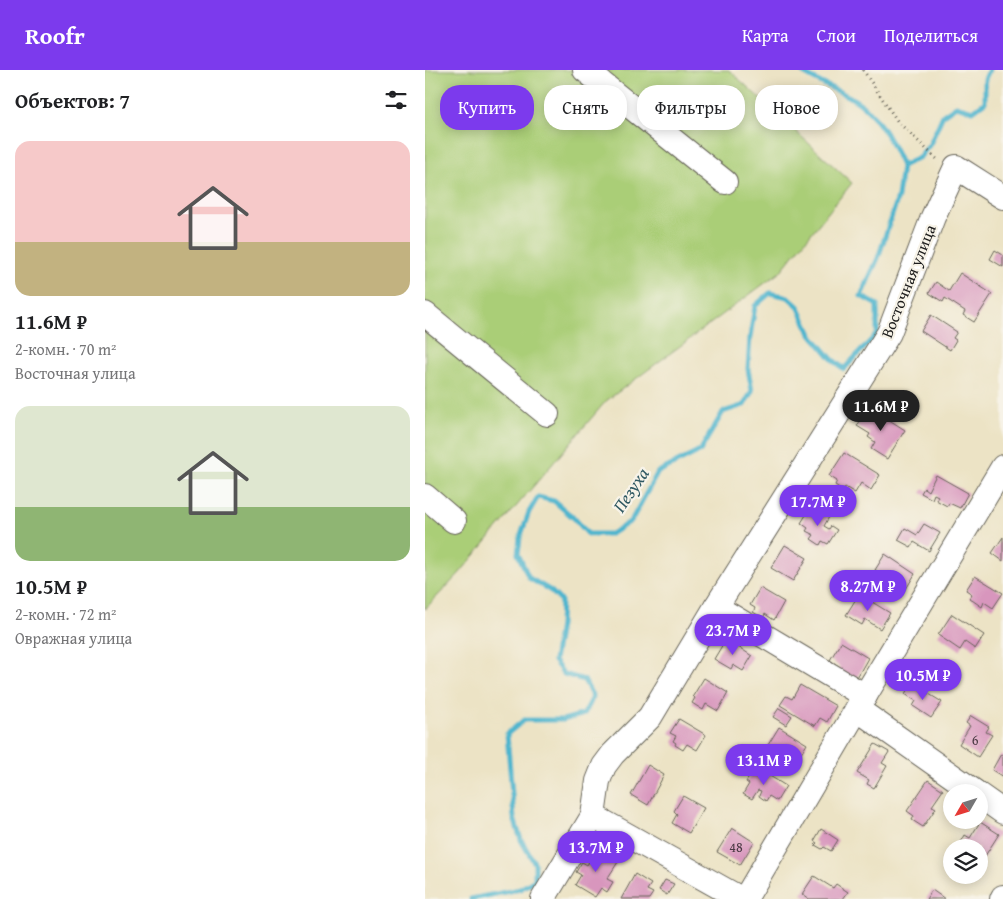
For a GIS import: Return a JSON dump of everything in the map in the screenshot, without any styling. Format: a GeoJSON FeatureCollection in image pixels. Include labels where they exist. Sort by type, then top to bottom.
{"type":"FeatureCollection","features":[{"type":"Feature","properties":{"kind":"street"},"geometry":{"type":"LineString","coordinates":[[585,70],[725,182]]}},
{"type":"Feature","properties":{"kind":"street"},"geometry":{"type":"LineString","coordinates":[[947,164],[1003,197]]}},
{"type":"Feature","properties":{"kind":"street","name":"Восточная улица"},"geometry":{"type":"LineString","coordinates":[[543,899],[593,816],[598,781],[605,766],[613,754],[650,717],[716,607],[889,333],[933,217],[947,164]]}},
{"type":"Feature","properties":{"kind":"street"},"geometry":{"type":"LineString","coordinates":[[425,314],[547,414]]}},
{"type":"Feature","properties":{"kind":"street"},"geometry":{"type":"LineString","coordinates":[[745,899],[1003,467]]}},
{"type":"Feature","properties":{"kind":"street"},"geometry":{"type":"LineString","coordinates":[[425,496],[454,521]]}},
{"type":"Feature","properties":{"kind":"street"},"geometry":{"type":"LineString","coordinates":[[716,607],[861,703],[965,784]]}},
{"type":"Feature","properties":{"kind":"street"},"geometry":{"type":"LineString","coordinates":[[988,801],[1003,812]]}},
{"type":"Feature","properties":{"kind":"street"},"geometry":{"type":"LineString","coordinates":[[593,816],[741,899]]}},
{"type":"Feature","properties":{"kind":"path"},"geometry":{"type":"LineString","coordinates":[[863,70],[898,122],[917,141],[947,164]]}},
{"type":"Feature","properties":{"kind":"green space"},"geometry":{"type":"Polygon","coordinates":[[[425,70],[729,70],[755,94],[755,130],[794,130],[852,183],[780,272],[606,401],[458,575],[425,609],[425,70]]]}},
{"type":"Feature","properties":{"kind":"building"},"geometry":{"type":"Polygon","coordinates":[[[995,250],[1003,255],[1003,267],[990,259],[995,250]]]}},
{"type":"Feature","properties":{"kind":"building"},"geometry":{"type":"Polygon","coordinates":[[[960,273],[992,294],[974,322],[963,315],[965,311],[945,298],[943,302],[929,293],[936,282],[949,291],[960,273]]]}},
{"type":"Feature","properties":{"kind":"building"},"geometry":{"type":"Polygon","coordinates":[[[931,315],[957,332],[953,338],[956,340],[950,350],[921,331],[931,315]]]}},
{"type":"Feature","properties":{"kind":"building"},"geometry":{"type":"Polygon","coordinates":[[[869,407],[905,430],[887,459],[871,449],[875,442],[868,437],[870,434],[857,426],[869,407]]]}},
{"type":"Feature","properties":{"kind":"building"},"geometry":{"type":"Polygon","coordinates":[[[844,453],[880,475],[871,490],[861,483],[855,493],[845,487],[843,490],[835,485],[837,481],[829,476],[844,453]]]}},
{"type":"Feature","properties":{"kind":"building"},"geometry":{"type":"Polygon","coordinates":[[[936,475],[968,493],[960,508],[949,503],[947,506],[936,500],[938,496],[934,494],[932,499],[921,493],[924,488],[928,491],[936,475]]]}},
{"type":"Feature","properties":{"kind":"building"},"geometry":{"type":"Polygon","coordinates":[[[811,507],[829,517],[824,526],[829,529],[831,526],[837,530],[828,544],[822,541],[820,545],[811,539],[814,535],[806,531],[808,528],[801,523],[811,507]]]}},
{"type":"Feature","properties":{"kind":"building"},"geometry":{"type":"Polygon","coordinates":[[[924,524],[940,533],[929,551],[914,542],[911,547],[898,540],[905,528],[917,535],[924,524]]]}},
{"type":"Feature","properties":{"kind":"building"},"geometry":{"type":"Polygon","coordinates":[[[1003,537],[1003,561],[992,553],[1003,537]]]}},
{"type":"Feature","properties":{"kind":"building"},"geometry":{"type":"Polygon","coordinates":[[[785,545],[807,558],[793,581],[771,568],[785,545]]]}},
{"type":"Feature","properties":{"kind":"building"},"geometry":{"type":"Polygon","coordinates":[[[885,554],[915,574],[906,589],[875,570],[885,554]]]}},
{"type":"Feature","properties":{"kind":"building"},"geometry":{"type":"Polygon","coordinates":[[[975,576],[1003,593],[993,608],[984,602],[982,607],[969,598],[972,594],[966,590],[975,576]]]}},
{"type":"Feature","properties":{"kind":"building"},"geometry":{"type":"Polygon","coordinates":[[[760,588],[784,602],[774,620],[765,614],[763,618],[753,612],[755,608],[750,605],[760,588]]]}},
{"type":"Feature","properties":{"kind":"building"},"geometry":{"type":"Polygon","coordinates":[[[859,594],[890,613],[880,629],[865,619],[862,625],[846,615],[859,594]]]}},
{"type":"Feature","properties":{"kind":"building"},"geometry":{"type":"Polygon","coordinates":[[[952,614],[984,635],[975,649],[965,642],[960,650],[938,635],[952,614]]]}},
{"type":"Feature","properties":{"kind":"building"},"geometry":{"type":"Polygon","coordinates":[[[726,639],[752,656],[743,671],[733,665],[731,669],[714,659],[726,639]]]}},
{"type":"Feature","properties":{"kind":"building"},"geometry":{"type":"Polygon","coordinates":[[[841,642],[868,658],[855,681],[838,671],[840,667],[830,660],[841,642]]]}},
{"type":"Feature","properties":{"kind":"building"},"geometry":{"type":"Polygon","coordinates":[[[704,678],[728,693],[718,711],[706,704],[703,710],[692,703],[695,698],[693,696],[704,678]]]}},
{"type":"Feature","properties":{"kind":"building"},"geometry":{"type":"Polygon","coordinates":[[[911,683],[942,702],[931,718],[913,706],[916,701],[905,694],[911,683]]]}},
{"type":"Feature","properties":{"kind":"building"},"geometry":{"type":"Polygon","coordinates":[[[800,685],[836,706],[827,722],[820,718],[815,726],[780,705],[786,696],[792,699],[800,685]]]}},
{"type":"Feature","properties":{"kind":"building"},"geometry":{"type":"Polygon","coordinates":[[[779,708],[792,716],[786,725],[773,717],[779,708]]]}},
{"type":"Feature","properties":{"kind":"building"},"geometry":{"type":"Polygon","coordinates":[[[971,716],[989,727],[986,732],[992,735],[978,757],[959,744],[970,726],[966,723],[971,716]]]}},
{"type":"Feature","properties":{"kind":"building"},"geometry":{"type":"Polygon","coordinates":[[[679,719],[706,735],[697,750],[687,744],[683,750],[675,745],[676,743],[673,741],[676,736],[670,733],[679,719]]]}},
{"type":"Feature","properties":{"kind":"building"},"geometry":{"type":"Polygon","coordinates":[[[779,727],[807,744],[796,762],[768,745],[779,727]]]}},
{"type":"Feature","properties":{"kind":"building"},"geometry":{"type":"Polygon","coordinates":[[[875,744],[889,752],[882,763],[887,766],[874,788],[867,784],[869,780],[857,773],[875,744]]]}},
{"type":"Feature","properties":{"kind":"building"},"geometry":{"type":"Polygon","coordinates":[[[1001,754],[1003,755],[1003,777],[992,770],[1001,754]]]}},
{"type":"Feature","properties":{"kind":"building"},"geometry":{"type":"Polygon","coordinates":[[[648,765],[664,775],[648,805],[631,795],[648,765]]]}},
{"type":"Feature","properties":{"kind":"building"},"geometry":{"type":"Polygon","coordinates":[[[755,767],[786,786],[777,801],[769,796],[766,801],[759,796],[761,791],[758,790],[752,799],[743,794],[749,784],[746,782],[755,767]]]}},
{"type":"Feature","properties":{"kind":"building"},"geometry":{"type":"Polygon","coordinates":[[[928,780],[943,790],[932,806],[936,808],[923,827],[912,820],[914,816],[907,811],[928,780]]]}},
{"type":"Feature","properties":{"kind":"building"},"geometry":{"type":"Polygon","coordinates":[[[683,796],[704,808],[689,833],[672,823],[677,814],[674,811],[683,796]]]}},
{"type":"Feature","properties":{"kind":"building"},"geometry":{"type":"Polygon","coordinates":[[[988,827],[999,834],[988,851],[988,839],[963,839],[965,835],[970,838],[976,829],[988,829],[988,827]]]}},
{"type":"Feature","properties":{"kind":"building"},"geometry":{"type":"Polygon","coordinates":[[[732,828],[754,842],[740,865],[717,852],[732,828]]]}},
{"type":"Feature","properties":{"kind":"building"},"geometry":{"type":"Polygon","coordinates":[[[821,829],[838,840],[831,851],[815,845],[817,843],[814,841],[821,829]]]}},
{"type":"Feature","properties":{"kind":"building"},"geometry":{"type":"Polygon","coordinates":[[[597,848],[618,862],[607,879],[613,882],[607,892],[601,888],[595,897],[575,885],[581,875],[576,872],[582,862],[587,865],[597,848]]]}},
{"type":"Feature","properties":{"kind":"building"},"geometry":{"type":"Polygon","coordinates":[[[635,874],[651,884],[647,890],[653,893],[649,899],[621,899],[635,874]]]}},
{"type":"Feature","properties":{"kind":"building"},"geometry":{"type":"Polygon","coordinates":[[[814,876],[833,888],[836,884],[848,892],[843,899],[809,899],[802,894],[814,876]]]}},
{"type":"Feature","properties":{"kind":"building"},"geometry":{"type":"Polygon","coordinates":[[[665,880],[674,884],[667,895],[659,890],[665,880]]]}},
{"type":"Feature","properties":{"kind":"building"},"geometry":{"type":"Polygon","coordinates":[[[932,890],[945,899],[926,899],[932,890]]]}},
{"type":"Feature","properties":{"kind":"waterway"},"geometry":{"type":"LineString","coordinates":[[799,70],[850,97],[868,110],[882,127],[902,166]]}},
{"type":"Feature","properties":{"kind":"waterway","name":"Пезуха"},"geometry":{"type":"LineString","coordinates":[[471,899],[520,889],[535,880],[535,864],[521,840],[514,818],[507,734],[524,720],[563,720],[584,714],[593,697],[584,680],[564,674],[554,661],[560,625],[561,601],[551,591],[529,578],[518,554],[520,538],[529,512],[538,497],[554,501],[575,519],[588,534],[611,534],[631,521],[658,472],[700,451],[723,412],[744,405],[752,391],[748,369],[750,337],[755,306],[770,293],[788,297],[798,306],[811,334],[832,359],[844,369],[877,334],[877,305],[861,296],[878,258],[898,197],[902,166],[920,157],[930,144],[943,115],[956,106],[973,111],[985,102],[985,79],[989,70]]}}]}
